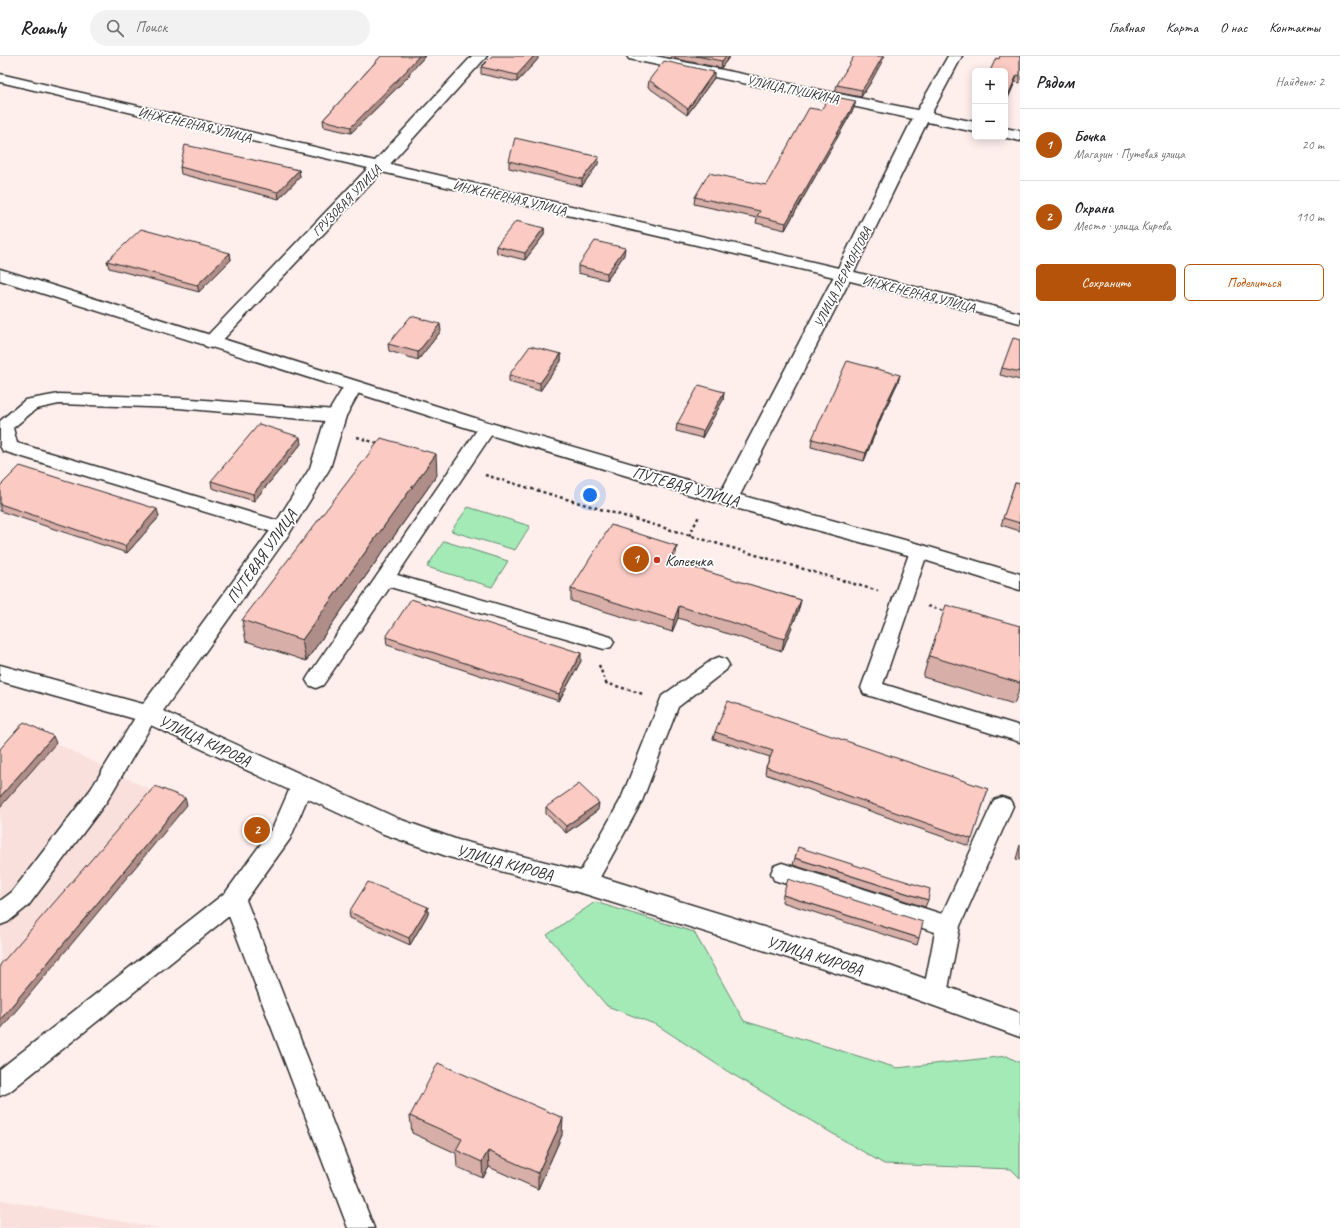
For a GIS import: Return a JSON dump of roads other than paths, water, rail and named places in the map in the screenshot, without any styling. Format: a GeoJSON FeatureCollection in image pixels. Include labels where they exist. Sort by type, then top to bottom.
{"type":"FeatureCollection","features":[{"type":"Feature","properties":{"kind":"street","name":"ГРУЗОВАЯ УЛИЦА"},"geometry":{"type":"LineString","coordinates":[[210,342],[378,167],[480,56]]}},
{"type":"Feature","properties":{"kind":"street","name":"УЛИЦА ПУШКИНА"},"geometry":{"type":"LineString","coordinates":[[634,56],[972,126]]}},
{"type":"Feature","properties":{"kind":"street","name":"УЛИЦА ЛЕРМОНТОВА"},"geometry":{"type":"LineString","coordinates":[[728,499],[844,274],[922,116],[955,56]]}},
{"type":"Feature","properties":{"kind":"street","name":"ИНЖЕНЕРНАЯ УЛИЦА"},"geometry":{"type":"LineString","coordinates":[[0,78],[844,274],[1020,318]]}},
{"type":"Feature","properties":{"kind":"street"},"geometry":{"type":"LineString","coordinates":[[1008,134],[1020,136]]}},
{"type":"Feature","properties":{"kind":"street","name":"ПУТЕВАЯ УЛИЦА"},"geometry":{"type":"LineString","coordinates":[[0,274],[210,342],[487,428],[728,499],[920,551],[1020,582]]}},
{"type":"Feature","properties":{"kind":"street","name":"ПУТЕВАЯ УЛИЦА"},"geometry":{"type":"LineString","coordinates":[[148,714],[282,529],[320,468],[334,423],[353,387]]}},
{"type":"Feature","properties":{"kind":"street","name":"УЛИЦА КИРОВА"},"geometry":{"type":"LineString","coordinates":[[0,673],[148,714],[390,826],[458,850],[585,883],[890,978],[1020,1025]]}},
{"type":"Feature","properties":{"kind":"lane"},"geometry":{"type":"LineString","coordinates":[[282,529],[9,447],[4,427],[31,404],[59,399],[178,403],[334,423]]}},
{"type":"Feature","properties":{"kind":"lane"},"geometry":{"type":"LineString","coordinates":[[316,680],[487,428]]}},
{"type":"Feature","properties":{"kind":"lane"},"geometry":{"type":"LineString","coordinates":[[920,551],[871,688],[1020,734]]}},
{"type":"Feature","properties":{"kind":"lane"},"geometry":{"type":"LineString","coordinates":[[384,578],[597,640]]}},
{"type":"Feature","properties":{"kind":"lane"},"geometry":{"type":"LineString","coordinates":[[585,883],[631,801],[669,702],[719,665]]}},
{"type":"Feature","properties":{"kind":"lane"},"geometry":{"type":"LineString","coordinates":[[0,915],[20,898],[99,795],[148,714]]}},
{"type":"Feature","properties":{"kind":"lane"},"geometry":{"type":"LineString","coordinates":[[0,1084],[234,899],[282,832],[302,785]]}},
{"type":"Feature","properties":{"kind":"lane"},"geometry":{"type":"LineString","coordinates":[[935,994],[948,926],[1002,806]]}},
{"type":"Feature","properties":{"kind":"lane"},"geometry":{"type":"LineString","coordinates":[[782,873],[948,926]]}},
{"type":"Feature","properties":{"kind":"lane"},"geometry":{"type":"LineString","coordinates":[[234,899],[361,1228]]}},
{"type":"Feature","properties":{"kind":"place","name":"Бочка"},"geometry":{"type":"Point","coordinates":[636,559]}},
{"type":"Feature","properties":{"kind":"place","name":"Копеечка"},"geometry":{"type":"Point","coordinates":[657,560]}},
{"type":"Feature","properties":{"kind":"place","name":"Охрана"},"geometry":{"type":"Point","coordinates":[257,830]}}]}
